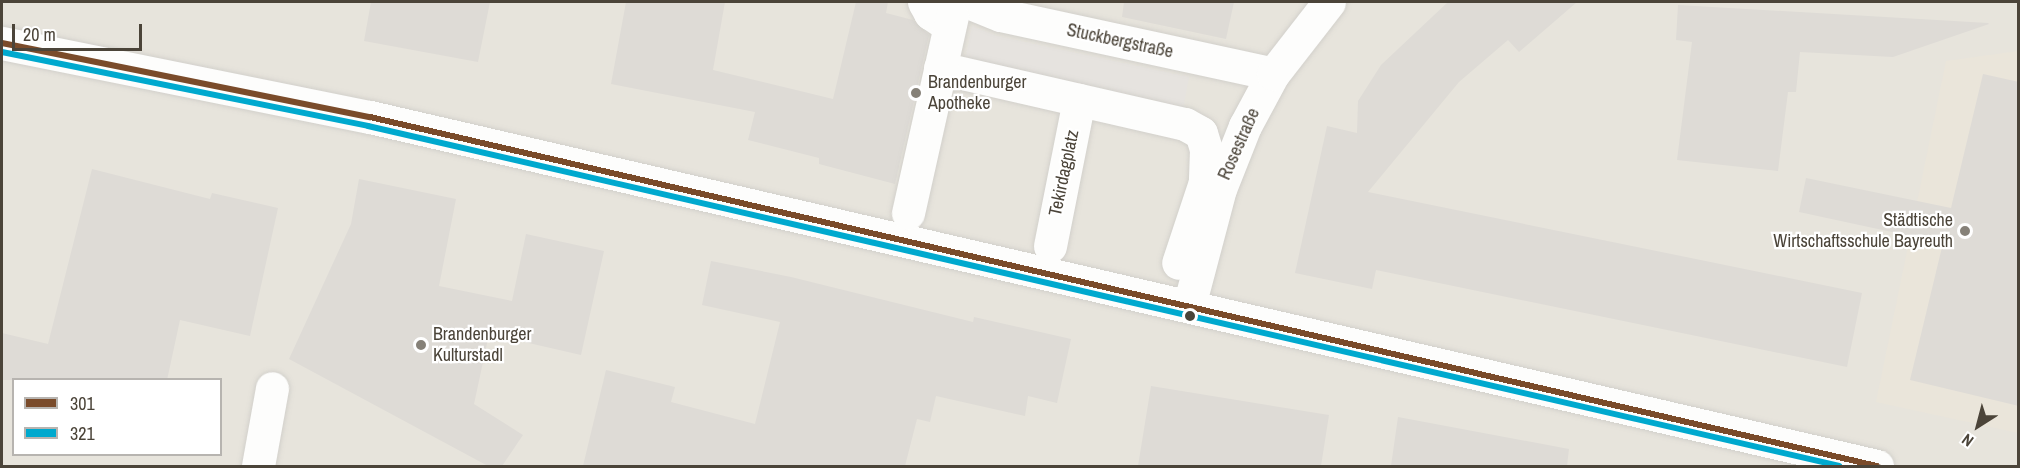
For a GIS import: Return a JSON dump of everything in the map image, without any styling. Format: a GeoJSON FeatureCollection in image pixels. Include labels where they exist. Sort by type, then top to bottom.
{"type":"FeatureCollection","features":[{"type":"Feature","properties":{"kind":"street","name":"Rosestraße"},"geometry":{"type":"LineString","coordinates":[[1189,306],[1220,189],[1245,126],[1273,74],[1329,2]]}},
{"type":"Feature","properties":{"kind":"street","name":"Stuckbergstraße"},"geometry":{"type":"LineString","coordinates":[[948,11],[1001,15],[1273,74]]}},
{"type":"Feature","properties":{"kind":"street"},"geometry":{"type":"LineString","coordinates":[[908,213],[940,68],[948,11]]}},
{"type":"Feature","properties":{"kind":"street"},"geometry":{"type":"LineString","coordinates":[[2,43],[370,117],[1877,466]]}},
{"type":"Feature","properties":{"kind":"street"},"geometry":{"type":"LineString","coordinates":[[940,68],[1079,100],[1187,117],[1214,150],[1178,263]]}},
{"type":"Feature","properties":{"kind":"street","name":"Tekirdagplatz"},"geometry":{"type":"LineString","coordinates":[[1050,246],[1079,100]]}},
{"type":"Feature","properties":{"kind":"street"},"geometry":{"type":"LineString","coordinates":[[258,466],[272,388]]}},
{"type":"Feature","properties":{"kind":"shaded area"},"geometry":{"type":"Polygon","coordinates":[[[2,2],[961,2],[1277,76],[1338,2],[2018,2],[2018,466],[2,466],[2,2]]]}},
{"type":"Feature","properties":{"kind":"shaded area"},"geometry":{"type":"Polygon","coordinates":[[[982,2],[1324,2],[1272,70],[982,2]]]}},
{"type":"Feature","properties":{"kind":"shaded area"},"geometry":{"type":"Polygon","coordinates":[[[972,26],[997,36],[1189,77],[1182,115],[964,65],[972,26]]]}},
{"type":"Feature","properties":{"kind":"shaded area","name":"Städtische Wirtschaftsschule Bayreuth"},"geometry":{"type":"Polygon","coordinates":[[[2018,51],[2018,433],[1876,402],[1946,61],[2018,51]]]}},
{"type":"Feature","properties":{"kind":"building"},"geometry":{"type":"Polygon","coordinates":[[[371,2],[490,2],[478,62],[364,41],[371,2]]]}},
{"type":"Feature","properties":{"kind":"building"},"geometry":{"type":"Polygon","coordinates":[[[626,2],[725,2],[713,70],[833,99],[856,2],[888,2],[886,13],[913,20],[929,35],[895,184],[819,164],[819,158],[748,140],[755,112],[611,84],[626,2]]]}},
{"type":"Feature","properties":{"kind":"building"},"geometry":{"type":"Polygon","coordinates":[[[1124,2],[1234,2],[1226,39],[1122,17],[1124,2]]]}},
{"type":"Feature","properties":{"kind":"building"},"geometry":{"type":"Polygon","coordinates":[[[1448,2],[1577,2],[1519,52],[1508,40],[1459,82],[1368,192],[1862,293],[1847,367],[1376,270],[1372,289],[1295,273],[1327,126],[1357,133],[1358,101],[1381,65],[1448,2]]]}},
{"type":"Feature","properties":{"kind":"building"},"geometry":{"type":"Polygon","coordinates":[[[1678,5],[1989,24],[1893,57],[1800,52],[1796,92],[1788,92],[1778,171],[1677,160],[1692,42],[1676,40],[1678,5]]]}},
{"type":"Feature","properties":{"kind":"building","name":"Städtische Wirtschaftsschule Bayreuth"},"geometry":{"type":"Polygon","coordinates":[[[1983,74],[2019,82],[2019,406],[1910,380],[1943,243],[1799,212],[1806,178],[1951,208],[1983,74]]]}},
{"type":"Feature","properties":{"kind":"building"},"geometry":{"type":"Polygon","coordinates":[[[92,169],[210,199],[212,193],[278,208],[250,336],[180,320],[167,378],[12,378],[12,380],[2,380],[2,333],[48,344],[92,169]]]}},
{"type":"Feature","properties":{"kind":"building"},"geometry":{"type":"Polygon","coordinates":[[[359,179],[456,199],[439,286],[512,301],[526,234],[604,251],[581,355],[489,334],[474,404],[523,435],[502,466],[488,466],[289,359],[351,224],[359,179]]]}},
{"type":"Feature","properties":{"kind":"building"},"geometry":{"type":"Polygon","coordinates":[[[711,261],[791,277],[973,322],[974,317],[1071,339],[1057,403],[1028,396],[1025,416],[936,396],[930,422],[917,419],[905,466],[583,466],[606,370],[675,387],[671,402],[755,424],[780,322],[702,305],[711,261]]]}},
{"type":"Feature","properties":{"kind":"building"},"geometry":{"type":"Polygon","coordinates":[[[1151,386],[1329,415],[1321,466],[1138,466],[1151,386]]]}},
{"type":"Feature","properties":{"kind":"building"},"geometry":{"type":"Polygon","coordinates":[[[1398,417],[1569,449],[1567,466],[1391,466],[1398,417]]]}},
{"type":"Feature","properties":{"kind":"transit line","name":"301"},"geometry":{"type":"LineString","coordinates":[[2,43],[370,117],[1877,466]]}},
{"type":"Feature","properties":{"kind":"transit line","name":"321"},"geometry":{"type":"LineString","coordinates":[[2,52],[368,126],[1839,466]]}},
{"type":"Feature","properties":{"kind":"place","name":"Brandenburger Apotheke"},"geometry":{"type":"Point","coordinates":[916,93]}},
{"type":"Feature","properties":{"kind":"place","name":"Städtische Wirtschaftsschule Bayreuth"},"geometry":{"type":"Point","coordinates":[1965,231]}},
{"type":"Feature","properties":{"kind":"place","name":"Brandenburger Kulturstadl"},"geometry":{"type":"Point","coordinates":[421,345]}}]}
